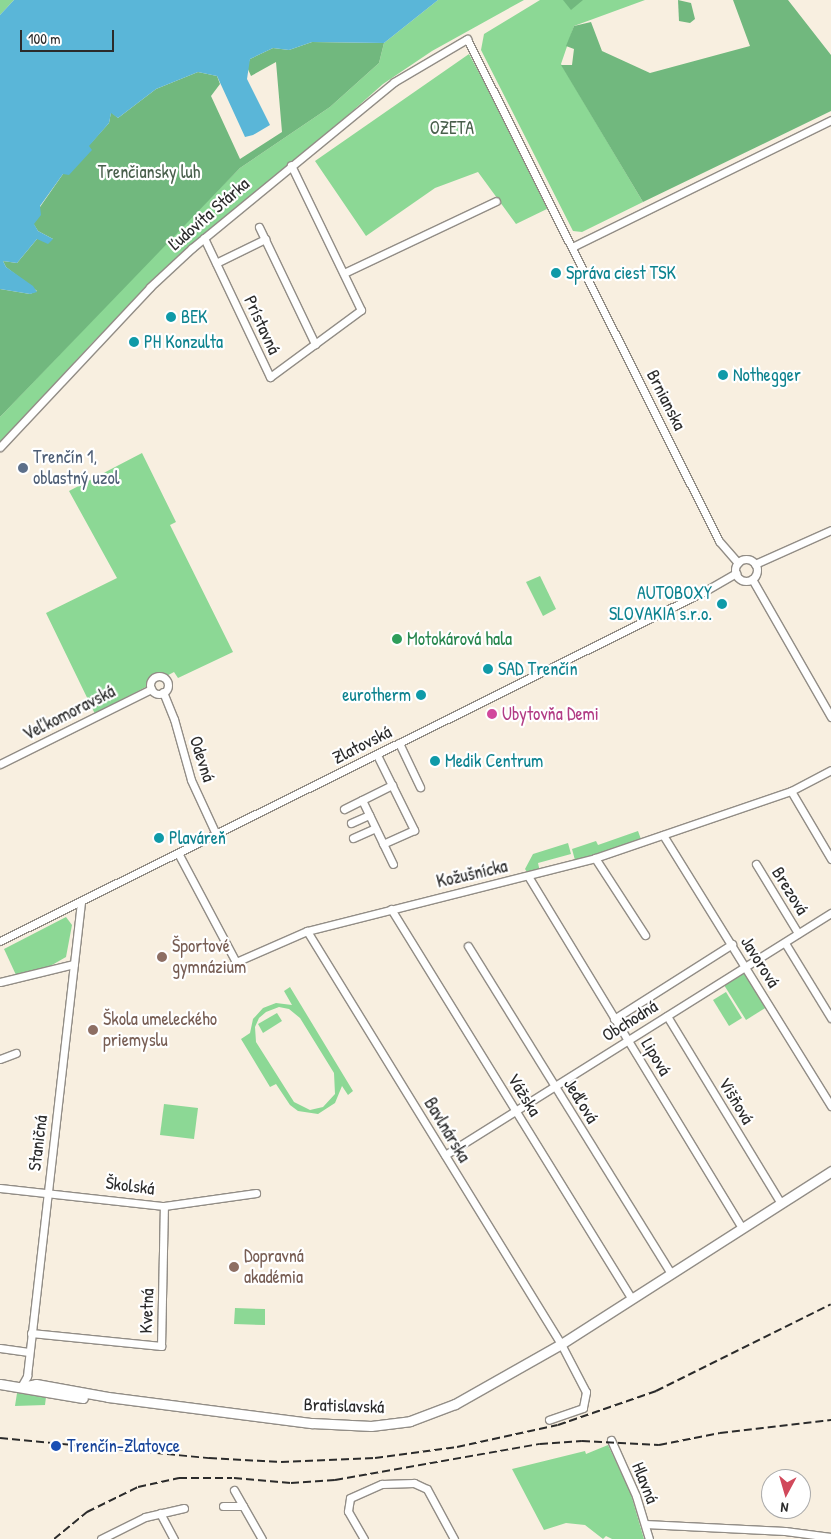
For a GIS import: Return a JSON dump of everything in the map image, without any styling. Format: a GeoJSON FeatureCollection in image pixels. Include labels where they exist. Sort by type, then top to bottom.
{"type":"FeatureCollection","features":[{"type":"Feature","properties":{"kind":"main road","name":"Bratislavská"},"geometry":{"type":"LineString","coordinates":[[0,1384],[74,1396],[108,1397],[312,1423],[391,1424],[423,1417],[455,1404],[561,1344],[670,1272],[831,1171]]}},
{"type":"Feature","properties":{"kind":"street","name":"Ľudovíta Stárka"},"geometry":{"type":"LineString","coordinates":[[0,447],[150,287],[204,238],[291,164],[394,82],[467,39]]}},
{"type":"Feature","properties":{"kind":"street","name":"Brnianska"},"geometry":{"type":"LineString","coordinates":[[467,39],[574,246],[719,541],[738,563]]}},
{"type":"Feature","properties":{"kind":"street"},"geometry":{"type":"LineString","coordinates":[[574,246],[831,120]]}},
{"type":"Feature","properties":{"kind":"street","name":"Prístavná"},"geometry":{"type":"LineString","coordinates":[[204,238],[270,377],[362,310],[291,164]]}},
{"type":"Feature","properties":{"kind":"street"},"geometry":{"type":"LineString","coordinates":[[344,274],[496,201]]}},
{"type":"Feature","properties":{"kind":"street"},"geometry":{"type":"LineString","coordinates":[[260,227],[315,344]]}},
{"type":"Feature","properties":{"kind":"street"},"geometry":{"type":"LineString","coordinates":[[216,263],[265,239]]}},
{"type":"Feature","properties":{"kind":"street"},"geometry":{"type":"LineString","coordinates":[[755,564],[831,530]]}},
{"type":"Feature","properties":{"kind":"street"},"geometry":{"type":"LineString","coordinates":[[747,559],[755,564],[756,572],[752,579],[745,581],[736,573],[738,563],[747,559]]}},
{"type":"Feature","properties":{"kind":"street","name":"Zlatovská"},"geometry":{"type":"LineString","coordinates":[[0,941],[705,591],[736,573]]}},
{"type":"Feature","properties":{"kind":"street"},"geometry":{"type":"LineString","coordinates":[[752,579],[831,718]]}},
{"type":"Feature","properties":{"kind":"street"},"geometry":{"type":"LineString","coordinates":[[163,676],[168,686],[163,692],[158,693],[151,688],[153,678],[163,676]]}},
{"type":"Feature","properties":{"kind":"street","name":"Veľkomoravská"},"geometry":{"type":"LineString","coordinates":[[0,764],[151,688]]}},
{"type":"Feature","properties":{"kind":"street","name":"Odevná"},"geometry":{"type":"LineString","coordinates":[[163,692],[191,780],[216,834]]}},
{"type":"Feature","properties":{"kind":"street"},"geometry":{"type":"LineString","coordinates":[[399,743],[420,787]]}},
{"type":"Feature","properties":{"kind":"street"},"geometry":{"type":"LineString","coordinates":[[377,754],[414,830],[384,844]]}},
{"type":"Feature","properties":{"kind":"street","name":"Kožušnícka"},"geometry":{"type":"LineString","coordinates":[[178,853],[236,962],[307,931],[595,858],[791,791],[831,770]]}},
{"type":"Feature","properties":{"kind":"street"},"geometry":{"type":"LineString","coordinates":[[344,809],[392,785]]}},
{"type":"Feature","properties":{"kind":"street"},"geometry":{"type":"LineString","coordinates":[[791,791],[831,859]]}},
{"type":"Feature","properties":{"kind":"street"},"geometry":{"type":"LineString","coordinates":[[362,800],[393,864]]}},
{"type":"Feature","properties":{"kind":"street"},"geometry":{"type":"LineString","coordinates":[[351,823],[369,815]]}},
{"type":"Feature","properties":{"kind":"street"},"geometry":{"type":"LineString","coordinates":[[353,838],[375,828]]}},
{"type":"Feature","properties":{"kind":"street","name":"Javorová"},"geometry":{"type":"LineString","coordinates":[[663,835],[831,1106]]}},
{"type":"Feature","properties":{"kind":"street"},"geometry":{"type":"LineString","coordinates":[[595,858],[645,935]]}},
{"type":"Feature","properties":{"kind":"street","name":"Brezová"},"geometry":{"type":"LineString","coordinates":[[756,864],[798,933]]}},
{"type":"Feature","properties":{"kind":"street","name":"Lipová"},"geometry":{"type":"LineString","coordinates":[[528,876],[742,1228]]}},
{"type":"Feature","properties":{"kind":"street","name":"Staničná"},"geometry":{"type":"LineString","coordinates":[[21,1387],[27,1376],[81,902]]}},
{"type":"Feature","properties":{"kind":"street","name":"Vážska"},"geometry":{"type":"LineString","coordinates":[[391,909],[631,1298]]}},
{"type":"Feature","properties":{"kind":"street","name":"Obchodná"},"geometry":{"type":"LineString","coordinates":[[445,1155],[514,1109],[831,913]]}},
{"type":"Feature","properties":{"kind":"street","name":"Bavlnárska"},"geometry":{"type":"LineString","coordinates":[[307,931],[561,1344]]}},
{"type":"Feature","properties":{"kind":"street","name":"Brezová"},"geometry":{"type":"LineString","coordinates":[[785,943],[831,1018]]}},
{"type":"Feature","properties":{"kind":"street","name":"Obchodná"},"geometry":{"type":"LineString","coordinates":[[614,1018],[732,944]]}},
{"type":"Feature","properties":{"kind":"street","name":"Jedľová"},"geometry":{"type":"LineString","coordinates":[[468,946],[670,1272]]}},
{"type":"Feature","properties":{"kind":"street"},"geometry":{"type":"LineString","coordinates":[[0,982],[74,964]]}},
{"type":"Feature","properties":{"kind":"street","name":"Višňová"},"geometry":{"type":"LineString","coordinates":[[667,1016],[780,1202]]}},
{"type":"Feature","properties":{"kind":"street"},"geometry":{"type":"LineString","coordinates":[[0,1059],[16,1053]]}},
{"type":"Feature","properties":{"kind":"street","name":"Školská"},"geometry":{"type":"LineString","coordinates":[[0,1188],[164,1206],[256,1193]]}},
{"type":"Feature","properties":{"kind":"street","name":"Kvetná"},"geometry":{"type":"LineString","coordinates":[[31,1333],[161,1346],[164,1206]]}},
{"type":"Feature","properties":{"kind":"street"},"geometry":{"type":"LineString","coordinates":[[549,1420],[579,1410],[587,1402],[586,1392],[561,1344]]}},
{"type":"Feature","properties":{"kind":"street"},"geometry":{"type":"LineString","coordinates":[[0,1348],[29,1352]]}},
{"type":"Feature","properties":{"kind":"street","name":"Hlavná"},"geometry":{"type":"LineString","coordinates":[[611,1440],[645,1524],[649,1539]]}},
{"type":"Feature","properties":{"kind":"street"},"geometry":{"type":"LineString","coordinates":[[364,1539],[348,1511],[350,1498],[382,1484],[423,1485],[454,1539]]}},
{"type":"Feature","properties":{"kind":"street"},"geometry":{"type":"LineString","coordinates":[[234,1490],[262,1539]]}},
{"type":"Feature","properties":{"kind":"street"},"geometry":{"type":"LineString","coordinates":[[223,1506],[243,1506]]}},
{"type":"Feature","properties":{"kind":"street"},"geometry":{"type":"LineString","coordinates":[[101,1539],[160,1513],[184,1508]]}},
{"type":"Feature","properties":{"kind":"street"},"geometry":{"type":"LineString","coordinates":[[160,1513],[174,1539]]}},
{"type":"Feature","properties":{"kind":"street"},"geometry":{"type":"LineString","coordinates":[[645,1524],[785,1531],[831,1537]]}},
{"type":"Feature","properties":{"kind":"green space"},"geometry":{"type":"Polygon","coordinates":[[[0,0],[14,0],[0,15],[0,0]]]}},
{"type":"Feature","properties":{"kind":"green space"},"geometry":{"type":"Polygon","coordinates":[[[438,0],[524,0],[432,51],[383,84],[179,265],[177,259],[94,341],[0,443],[0,417],[240,168],[330,107],[379,63],[384,43],[438,0]]]}},
{"type":"Feature","properties":{"kind":"green space"},"geometry":{"type":"Polygon","coordinates":[[[540,0],[645,0],[574,26],[561,64],[643,202],[582,232],[573,231],[481,50],[484,34],[540,0]]]}},
{"type":"Feature","properties":{"kind":"green space"},"geometry":{"type":"Polygon","coordinates":[[[563,0],[583,0],[571,10],[563,0]]]}},
{"type":"Feature","properties":{"kind":"green space"},"geometry":{"type":"Polygon","coordinates":[[[678,0],[691,3],[695,19],[690,23],[679,21],[678,0]]]}},
{"type":"Feature","properties":{"kind":"green space"},"geometry":{"type":"Polygon","coordinates":[[[733,0],[788,0],[831,55],[831,111],[643,202],[561,65],[572,65],[574,49],[566,46],[574,26],[591,22],[602,51],[650,73],[750,46],[733,0]]]}},
{"type":"Feature","properties":{"kind":"green space","name":"Trenčiansky luh"},"geometry":{"type":"Polygon","coordinates":[[[312,42],[384,43],[379,63],[330,107],[240,168],[0,417],[0,289],[30,294],[37,291],[6,267],[3,261],[17,263],[37,239],[53,239],[38,231],[33,223],[40,207],[63,174],[109,123],[111,112],[118,118],[156,89],[198,72],[217,76],[220,84],[211,96],[240,159],[282,132],[276,62],[251,76],[247,67],[250,59],[273,48],[289,50],[312,42]]]}},
{"type":"Feature","properties":{"kind":"green space","name":"OZETA"},"geometry":{"type":"Polygon","coordinates":[[[469,54],[551,207],[516,224],[478,172],[435,188],[366,236],[315,161],[469,54]]]}},
{"type":"Feature","properties":{"kind":"green space"},"geometry":{"type":"Polygon","coordinates":[[[142,453],[176,522],[170,525],[233,652],[178,678],[174,672],[95,714],[46,613],[117,578],[69,491],[142,453]]]}},
{"type":"Feature","properties":{"kind":"green space"},"geometry":{"type":"Polygon","coordinates":[[[540,576],[556,609],[543,616],[526,582],[540,576]]]}},
{"type":"Feature","properties":{"kind":"green space"},"geometry":{"type":"Polygon","coordinates":[[[638,831],[642,842],[576,864],[572,849],[596,841],[598,845],[638,831]]]}},
{"type":"Feature","properties":{"kind":"green space"},"geometry":{"type":"Polygon","coordinates":[[[568,843],[571,854],[538,863],[540,872],[529,875],[525,869],[533,854],[568,843]]]}},
{"type":"Feature","properties":{"kind":"green space"},"geometry":{"type":"Polygon","coordinates":[[[66,917],[72,925],[66,957],[45,969],[16,975],[4,949],[66,917]]]}},
{"type":"Feature","properties":{"kind":"green space"},"geometry":{"type":"Polygon","coordinates":[[[745,972],[767,1007],[746,1020],[724,985],[745,972]]]}},
{"type":"Feature","properties":{"kind":"green space"},"geometry":{"type":"Polygon","coordinates":[[[290,987],[353,1091],[348,1095],[342,1086],[335,1103],[318,1114],[298,1111],[290,1105],[276,1084],[270,1087],[241,1039],[250,1033],[253,1019],[263,1008],[276,1003],[292,1005],[284,991],[290,987]],[[279,1007],[266,1012],[259,1018],[255,1027],[256,1042],[294,1102],[310,1110],[323,1107],[335,1094],[334,1073],[300,1018],[289,1009],[279,1007]]]}},
{"type":"Feature","properties":{"kind":"green space"},"geometry":{"type":"Polygon","coordinates":[[[726,992],[742,1018],[729,1026],[713,1000],[726,992]]]}},
{"type":"Feature","properties":{"kind":"green space"},"geometry":{"type":"Polygon","coordinates":[[[277,1013],[282,1021],[263,1033],[258,1024],[277,1013]]]}},
{"type":"Feature","properties":{"kind":"green space"},"geometry":{"type":"Polygon","coordinates":[[[164,1104],[198,1108],[194,1139],[160,1135],[164,1104]]]}},
{"type":"Feature","properties":{"kind":"green space"},"geometry":{"type":"Polygon","coordinates":[[[235,1308],[265,1309],[265,1325],[234,1324],[235,1308]]]}},
{"type":"Feature","properties":{"kind":"green space"},"geometry":{"type":"Polygon","coordinates":[[[17,1393],[46,1397],[45,1405],[15,1406],[17,1393]]]}},
{"type":"Feature","properties":{"kind":"green space"},"geometry":{"type":"Polygon","coordinates":[[[608,1445],[630,1491],[644,1539],[612,1539],[606,1536],[603,1539],[585,1525],[566,1523],[544,1530],[512,1469],[585,1451],[586,1454],[608,1445]]]}},
{"type":"Feature","properties":{"kind":"water"},"geometry":{"type":"Polygon","coordinates":[[[14,0],[438,0],[384,43],[312,42],[289,50],[273,48],[250,59],[247,79],[270,125],[253,135],[245,137],[217,76],[198,72],[156,89],[118,118],[111,113],[109,123],[89,146],[92,150],[69,175],[63,174],[40,206],[41,215],[34,224],[38,231],[53,239],[48,244],[37,239],[17,263],[3,261],[6,267],[33,286],[37,292],[30,294],[0,289],[0,15],[14,0]]]}},
{"type":"Feature","properties":{"kind":"railway"},"geometry":{"type":"LineString","coordinates":[[0,1438],[209,1458],[281,1462],[375,1458],[457,1447],[558,1425],[656,1391],[831,1304]]}},
{"type":"Feature","properties":{"kind":"railway"},"geometry":{"type":"LineString","coordinates":[[234,1478],[291,1483],[335,1480],[540,1444],[582,1441],[659,1445],[720,1433],[831,1420]]}},
{"type":"Feature","properties":{"kind":"railway"},"geometry":{"type":"LineString","coordinates":[[54,1539],[87,1512],[138,1487],[179,1478],[232,1478]]}},
{"type":"Feature","properties":{"kind":"place","name":"Správa ciest TSK"},"geometry":{"type":"Point","coordinates":[556,273]}},
{"type":"Feature","properties":{"kind":"place","name":"BEK"},"geometry":{"type":"Point","coordinates":[171,317]}},
{"type":"Feature","properties":{"kind":"place","name":"PH Konzulta"},"geometry":{"type":"Point","coordinates":[134,342]}},
{"type":"Feature","properties":{"kind":"place","name":"Nothegger"},"geometry":{"type":"Point","coordinates":[723,375]}},
{"type":"Feature","properties":{"kind":"place","name":"Trenčín 1, oblastný uzol"},"geometry":{"type":"Point","coordinates":[23,468]}},
{"type":"Feature","properties":{"kind":"place","name":"AUTOBOXY SLOVAKIA s.r.o."},"geometry":{"type":"Point","coordinates":[722,604]}},
{"type":"Feature","properties":{"kind":"place","name":"Motokárová hala"},"geometry":{"type":"Point","coordinates":[397,639]}},
{"type":"Feature","properties":{"kind":"place","name":"SAD Trenčín"},"geometry":{"type":"Point","coordinates":[488,669]}},
{"type":"Feature","properties":{"kind":"place","name":"eurotherm"},"geometry":{"type":"Point","coordinates":[421,695]}},
{"type":"Feature","properties":{"kind":"place","name":"Ubytovňa Demi"},"geometry":{"type":"Point","coordinates":[492,714]}},
{"type":"Feature","properties":{"kind":"place","name":"Medik Centrum"},"geometry":{"type":"Point","coordinates":[435,761]}},
{"type":"Feature","properties":{"kind":"place","name":"Plaváreň"},"geometry":{"type":"Point","coordinates":[159,838]}},
{"type":"Feature","properties":{"kind":"place","name":"Športové gymnázium"},"geometry":{"type":"Point","coordinates":[162,957]}},
{"type":"Feature","properties":{"kind":"place","name":"Škola umeleckého priemyslu"},"geometry":{"type":"Point","coordinates":[93,1030]}},
{"type":"Feature","properties":{"kind":"place","name":"Dopravná akadémia"},"geometry":{"type":"Point","coordinates":[234,1267]}},
{"type":"Feature","properties":{"kind":"place","name":"Trenčín-Zlatovce"},"geometry":{"type":"Point","coordinates":[56,1446]}}]}
